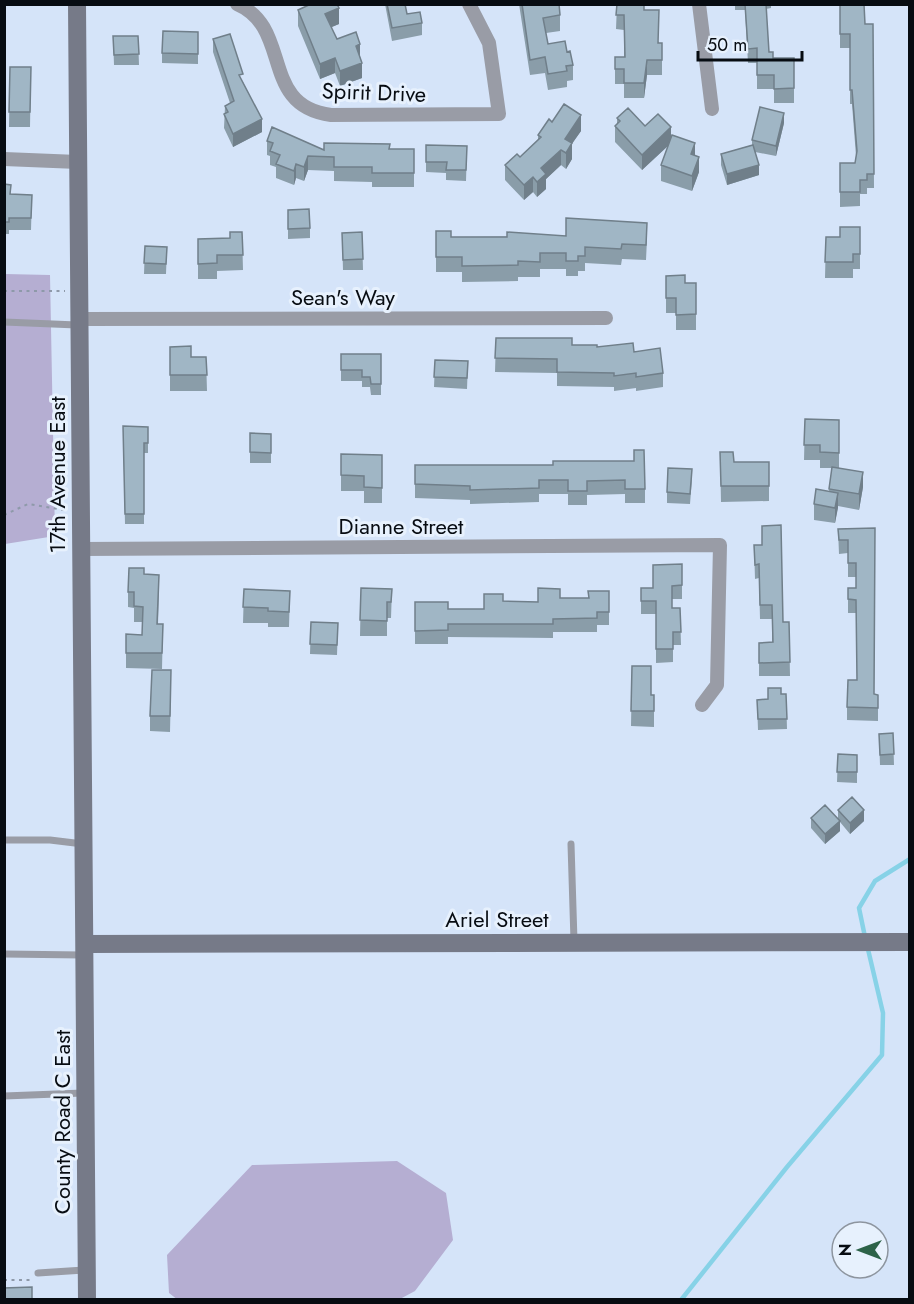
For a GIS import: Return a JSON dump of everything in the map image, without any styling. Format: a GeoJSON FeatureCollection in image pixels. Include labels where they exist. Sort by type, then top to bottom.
{"type":"FeatureCollection","features":[{"type":"Feature","properties":{"kind":"street","name":"17th Avenue East"},"geometry":{"type":"LineString","coordinates":[[77,4],[85,949]]}},
{"type":"Feature","properties":{"kind":"street","name":"Spirit Drive"},"geometry":{"type":"LineString","coordinates":[[237,4],[253,15],[263,26],[288,92],[311,111],[331,116],[498,114],[489,43],[469,4]]}},
{"type":"Feature","properties":{"kind":"street"},"geometry":{"type":"LineString","coordinates":[[699,4],[712,109]]}},
{"type":"Feature","properties":{"kind":"street"},"geometry":{"type":"LineString","coordinates":[[4,159],[78,162]]}},
{"type":"Feature","properties":{"kind":"street","name":"Sean's Way"},"geometry":{"type":"LineString","coordinates":[[80,322],[606,318]]}},
{"type":"Feature","properties":{"kind":"street","name":"Dianne Street"},"geometry":{"type":"LineString","coordinates":[[82,549],[720,545],[717,685],[702,705]]}},
{"type":"Feature","properties":{"kind":"street","name":"Ariel Street"},"geometry":{"type":"LineString","coordinates":[[85,949],[574,943],[909,942]]}},
{"type":"Feature","properties":{"kind":"street","name":"County Road C East"},"geometry":{"type":"LineString","coordinates":[[85,949],[87,1299]]}},
{"type":"Feature","properties":{"kind":"lane"},"geometry":{"type":"LineString","coordinates":[[4,322],[80,322]]}},
{"type":"Feature","properties":{"kind":"lane"},"geometry":{"type":"LineString","coordinates":[[4,840],[50,840],[84,844]]}},
{"type":"Feature","properties":{"kind":"lane"},"geometry":{"type":"LineString","coordinates":[[572,844],[574,943]]}},
{"type":"Feature","properties":{"kind":"lane"},"geometry":{"type":"LineString","coordinates":[[4,954],[85,949]]}},
{"type":"Feature","properties":{"kind":"lane"},"geometry":{"type":"LineString","coordinates":[[4,1096],[86,1092]]}},
{"type":"Feature","properties":{"kind":"lane"},"geometry":{"type":"LineString","coordinates":[[38,1273],[87,1270]]}},
{"type":"Feature","properties":{"kind":"path"},"geometry":{"type":"LineString","coordinates":[[4,291],[79,290]]}},
{"type":"Feature","properties":{"kind":"path"},"geometry":{"type":"LineString","coordinates":[[4,515],[27,504],[81,513]]}},
{"type":"Feature","properties":{"kind":"shaded area"},"geometry":{"type":"Polygon","coordinates":[[[5,274],[50,275],[55,536],[5,544],[5,274]]]}},
{"type":"Feature","properties":{"kind":"shaded area"},"geometry":{"type":"Polygon","coordinates":[[[397,1161],[446,1193],[453,1240],[415,1291],[400,1299],[178,1300],[169,1293],[167,1255],[252,1165],[397,1161]]]}},
{"type":"Feature","properties":{"kind":"building"},"geometry":{"type":"Polygon","coordinates":[[[311,4],[337,4],[339,8],[325,14],[337,39],[356,32],[360,44],[356,46],[362,63],[340,71],[335,58],[320,64],[298,10],[311,4]]]}},
{"type":"Feature","properties":{"kind":"building"},"geometry":{"type":"Polygon","coordinates":[[[387,4],[405,4],[407,14],[420,12],[422,23],[392,28],[387,4]]]}},
{"type":"Feature","properties":{"kind":"building"},"geometry":{"type":"Polygon","coordinates":[[[522,4],[559,4],[560,15],[543,18],[548,44],[565,41],[567,52],[570,51],[573,65],[566,66],[567,71],[548,74],[545,57],[530,60],[522,4]]]}},
{"type":"Feature","properties":{"kind":"building"},"geometry":{"type":"Polygon","coordinates":[[[617,4],[644,4],[644,10],[659,10],[658,43],[662,43],[662,60],[647,60],[644,83],[624,83],[624,69],[615,69],[615,57],[625,57],[624,15],[616,15],[617,4]]]}},
{"type":"Feature","properties":{"kind":"building"},"geometry":{"type":"Polygon","coordinates":[[[745,4],[766,4],[769,52],[773,52],[773,58],[794,58],[794,88],[774,89],[774,75],[757,75],[757,48],[748,49],[745,4]]]}},
{"type":"Feature","properties":{"kind":"building"},"geometry":{"type":"Polygon","coordinates":[[[840,4],[864,4],[865,24],[873,24],[874,174],[867,174],[867,180],[860,180],[860,192],[840,192],[840,163],[855,163],[857,151],[852,90],[850,90],[850,34],[840,34],[840,4]]]}},
{"type":"Feature","properties":{"kind":"building"},"geometry":{"type":"Polygon","coordinates":[[[163,31],[198,32],[198,54],[162,53],[163,31]]]}},
{"type":"Feature","properties":{"kind":"building"},"geometry":{"type":"Polygon","coordinates":[[[230,34],[243,74],[239,75],[262,119],[233,134],[224,114],[228,112],[225,106],[234,101],[213,39],[230,34]]]}},
{"type":"Feature","properties":{"kind":"building"},"geometry":{"type":"Polygon","coordinates":[[[113,36],[138,36],[139,54],[114,55],[113,36]]]}},
{"type":"Feature","properties":{"kind":"building"},"geometry":{"type":"Polygon","coordinates":[[[10,67],[31,67],[30,112],[9,112],[10,67]]]}},
{"type":"Feature","properties":{"kind":"building"},"geometry":{"type":"Polygon","coordinates":[[[564,104],[581,115],[565,139],[572,143],[566,153],[561,150],[541,168],[546,174],[537,182],[533,177],[524,185],[505,165],[517,154],[520,157],[541,137],[538,135],[549,119],[552,122],[564,104]]]}},
{"type":"Feature","properties":{"kind":"building"},"geometry":{"type":"Polygon","coordinates":[[[760,107],[784,113],[776,146],[752,140],[760,107]]]}},
{"type":"Feature","properties":{"kind":"building"},"geometry":{"type":"Polygon","coordinates":[[[628,108],[645,126],[658,114],[671,127],[642,155],[615,126],[620,121],[617,118],[628,108]]]}},
{"type":"Feature","properties":{"kind":"building"},"geometry":{"type":"Polygon","coordinates":[[[272,127],[324,150],[324,143],[390,144],[389,149],[414,149],[414,173],[372,173],[372,167],[334,167],[334,157],[308,156],[304,167],[296,164],[294,171],[276,164],[280,155],[270,151],[273,143],[267,141],[272,127]]]}},
{"type":"Feature","properties":{"kind":"building"},"geometry":{"type":"Polygon","coordinates":[[[672,135],[695,143],[691,154],[699,157],[692,176],[661,165],[672,135]]]}},
{"type":"Feature","properties":{"kind":"building"},"geometry":{"type":"Polygon","coordinates":[[[426,145],[467,146],[466,170],[446,170],[447,162],[426,162],[426,145]]]}},
{"type":"Feature","properties":{"kind":"building"},"geometry":{"type":"Polygon","coordinates":[[[753,145],[759,165],[727,174],[721,154],[753,145]]]}},
{"type":"Feature","properties":{"kind":"building"},"geometry":{"type":"Polygon","coordinates":[[[4,184],[11,185],[10,194],[32,195],[31,218],[9,218],[9,222],[4,222],[4,184]]]}},
{"type":"Feature","properties":{"kind":"building"},"geometry":{"type":"Polygon","coordinates":[[[309,209],[310,228],[288,229],[288,210],[309,209]]]}},
{"type":"Feature","properties":{"kind":"building"},"geometry":{"type":"Polygon","coordinates":[[[566,218],[647,223],[646,245],[622,244],[621,249],[585,247],[585,256],[578,256],[578,261],[566,261],[566,253],[540,253],[540,262],[518,261],[518,265],[462,266],[462,257],[436,257],[436,231],[451,231],[451,237],[507,237],[507,232],[566,236],[566,218]]]}},
{"type":"Feature","properties":{"kind":"building"},"geometry":{"type":"Polygon","coordinates":[[[840,227],[860,227],[860,254],[853,254],[853,262],[825,262],[826,237],[840,237],[840,227]]]}},
{"type":"Feature","properties":{"kind":"building"},"geometry":{"type":"Polygon","coordinates":[[[230,232],[242,232],[243,255],[217,255],[217,263],[198,264],[198,239],[230,238],[230,232]]]}},
{"type":"Feature","properties":{"kind":"building"},"geometry":{"type":"Polygon","coordinates":[[[362,232],[363,259],[343,260],[342,233],[362,232]]]}},
{"type":"Feature","properties":{"kind":"building"},"geometry":{"type":"Polygon","coordinates":[[[145,246],[167,247],[166,264],[144,263],[145,246]]]}},
{"type":"Feature","properties":{"kind":"building"},"geometry":{"type":"Polygon","coordinates":[[[685,275],[685,283],[696,283],[696,314],[676,315],[676,298],[666,298],[666,276],[685,275]]]}},
{"type":"Feature","properties":{"kind":"building"},"geometry":{"type":"Polygon","coordinates":[[[496,338],[572,338],[572,345],[597,345],[597,347],[633,343],[634,352],[660,348],[663,373],[636,377],[636,373],[614,376],[614,373],[557,372],[557,359],[495,358],[496,338]]]}},
{"type":"Feature","properties":{"kind":"building"},"geometry":{"type":"Polygon","coordinates":[[[191,346],[191,357],[206,357],[207,375],[170,375],[170,347],[191,346]]]}},
{"type":"Feature","properties":{"kind":"building"},"geometry":{"type":"Polygon","coordinates":[[[341,354],[381,354],[381,384],[371,384],[370,377],[362,377],[362,370],[341,370],[341,354]]]}},
{"type":"Feature","properties":{"kind":"building"},"geometry":{"type":"Polygon","coordinates":[[[435,360],[468,361],[467,378],[434,377],[435,360]]]}},
{"type":"Feature","properties":{"kind":"building"},"geometry":{"type":"Polygon","coordinates":[[[805,419],[839,420],[839,453],[820,452],[820,445],[804,445],[805,419]]]}},
{"type":"Feature","properties":{"kind":"building"},"geometry":{"type":"Polygon","coordinates":[[[123,426],[148,427],[148,443],[144,443],[144,514],[125,514],[123,426]]]}},
{"type":"Feature","properties":{"kind":"building"},"geometry":{"type":"Polygon","coordinates":[[[250,433],[271,434],[271,453],[250,452],[250,433]]]}},
{"type":"Feature","properties":{"kind":"building"},"geometry":{"type":"Polygon","coordinates":[[[634,450],[644,450],[645,489],[625,489],[625,480],[587,481],[587,491],[568,491],[568,480],[539,480],[539,488],[470,490],[470,486],[415,484],[415,465],[553,465],[553,461],[634,461],[634,450]]]}},
{"type":"Feature","properties":{"kind":"building"},"geometry":{"type":"Polygon","coordinates":[[[720,452],[733,452],[734,462],[769,462],[769,486],[721,486],[720,452]]]}},
{"type":"Feature","properties":{"kind":"building"},"geometry":{"type":"Polygon","coordinates":[[[341,454],[382,455],[382,488],[364,487],[364,476],[341,475],[341,454]]]}},
{"type":"Feature","properties":{"kind":"building"},"geometry":{"type":"Polygon","coordinates":[[[832,467],[863,472],[859,494],[829,489],[832,467]]]}},
{"type":"Feature","properties":{"kind":"building"},"geometry":{"type":"Polygon","coordinates":[[[668,468],[692,469],[690,494],[667,492],[668,468]]]}},
{"type":"Feature","properties":{"kind":"building"},"geometry":{"type":"Polygon","coordinates":[[[816,489],[838,493],[835,508],[814,504],[816,489]]]}},
{"type":"Feature","properties":{"kind":"building"},"geometry":{"type":"Polygon","coordinates":[[[781,525],[783,622],[789,622],[790,662],[759,663],[759,643],[773,642],[772,605],[760,605],[759,564],[755,565],[754,545],[762,545],[762,526],[781,525]]]}},
{"type":"Feature","properties":{"kind":"building"},"geometry":{"type":"Polygon","coordinates":[[[875,528],[874,694],[878,695],[878,708],[847,707],[848,680],[857,680],[856,600],[848,599],[848,588],[856,588],[856,563],[848,563],[848,540],[839,540],[838,529],[875,528]]]}},
{"type":"Feature","properties":{"kind":"building"},"geometry":{"type":"Polygon","coordinates":[[[682,564],[682,585],[672,586],[672,608],[680,608],[681,632],[673,632],[673,649],[656,649],[656,601],[641,601],[641,588],[653,588],[653,565],[682,564]]]}},
{"type":"Feature","properties":{"kind":"building"},"geometry":{"type":"Polygon","coordinates":[[[129,568],[144,568],[144,574],[159,575],[157,624],[163,624],[162,653],[126,653],[126,634],[142,635],[143,607],[134,606],[134,592],[128,592],[129,568]]]}},
{"type":"Feature","properties":{"kind":"building"},"geometry":{"type":"Polygon","coordinates":[[[361,588],[392,589],[391,602],[387,602],[387,621],[360,620],[361,588]]]}},
{"type":"Feature","properties":{"kind":"building"},"geometry":{"type":"Polygon","coordinates":[[[538,588],[560,589],[560,598],[589,598],[588,591],[609,591],[609,612],[597,612],[597,618],[553,619],[553,624],[448,624],[448,630],[415,631],[415,602],[448,602],[448,609],[484,609],[484,594],[503,594],[503,601],[538,602],[538,588]]]}},
{"type":"Feature","properties":{"kind":"building"},"geometry":{"type":"Polygon","coordinates":[[[244,589],[290,591],[289,612],[243,607],[244,589]]]}},
{"type":"Feature","properties":{"kind":"building"},"geometry":{"type":"Polygon","coordinates":[[[311,622],[338,623],[337,645],[310,644],[311,622]]]}},
{"type":"Feature","properties":{"kind":"building"},"geometry":{"type":"Polygon","coordinates":[[[632,666],[651,666],[651,695],[654,695],[654,711],[631,711],[632,666]]]}},
{"type":"Feature","properties":{"kind":"building"},"geometry":{"type":"Polygon","coordinates":[[[152,670],[171,670],[170,716],[150,716],[152,670]]]}},
{"type":"Feature","properties":{"kind":"building"},"geometry":{"type":"Polygon","coordinates":[[[768,688],[781,688],[781,694],[786,694],[787,719],[758,719],[757,700],[768,699],[768,688]]]}},
{"type":"Feature","properties":{"kind":"building"},"geometry":{"type":"Polygon","coordinates":[[[893,733],[894,754],[880,755],[879,734],[893,733]]]}},
{"type":"Feature","properties":{"kind":"building"},"geometry":{"type":"Polygon","coordinates":[[[838,754],[857,755],[857,772],[837,772],[838,754]]]}},
{"type":"Feature","properties":{"kind":"building"},"geometry":{"type":"Polygon","coordinates":[[[852,797],[864,810],[850,823],[838,810],[852,797]]]}},
{"type":"Feature","properties":{"kind":"building"},"geometry":{"type":"Polygon","coordinates":[[[825,805],[840,821],[825,834],[811,818],[825,805]]]}},
{"type":"Feature","properties":{"kind":"building"},"geometry":{"type":"Polygon","coordinates":[[[32,1287],[32,1299],[4,1299],[4,1288],[32,1287]]]}},
{"type":"Feature","properties":{"kind":"waterway"},"geometry":{"type":"LineString","coordinates":[[865,937],[859,908],[875,881],[910,859]]}},
{"type":"Feature","properties":{"kind":"waterway"},"geometry":{"type":"LineString","coordinates":[[681,1300],[787,1167],[882,1055],[883,1013],[867,945]]}}]}
